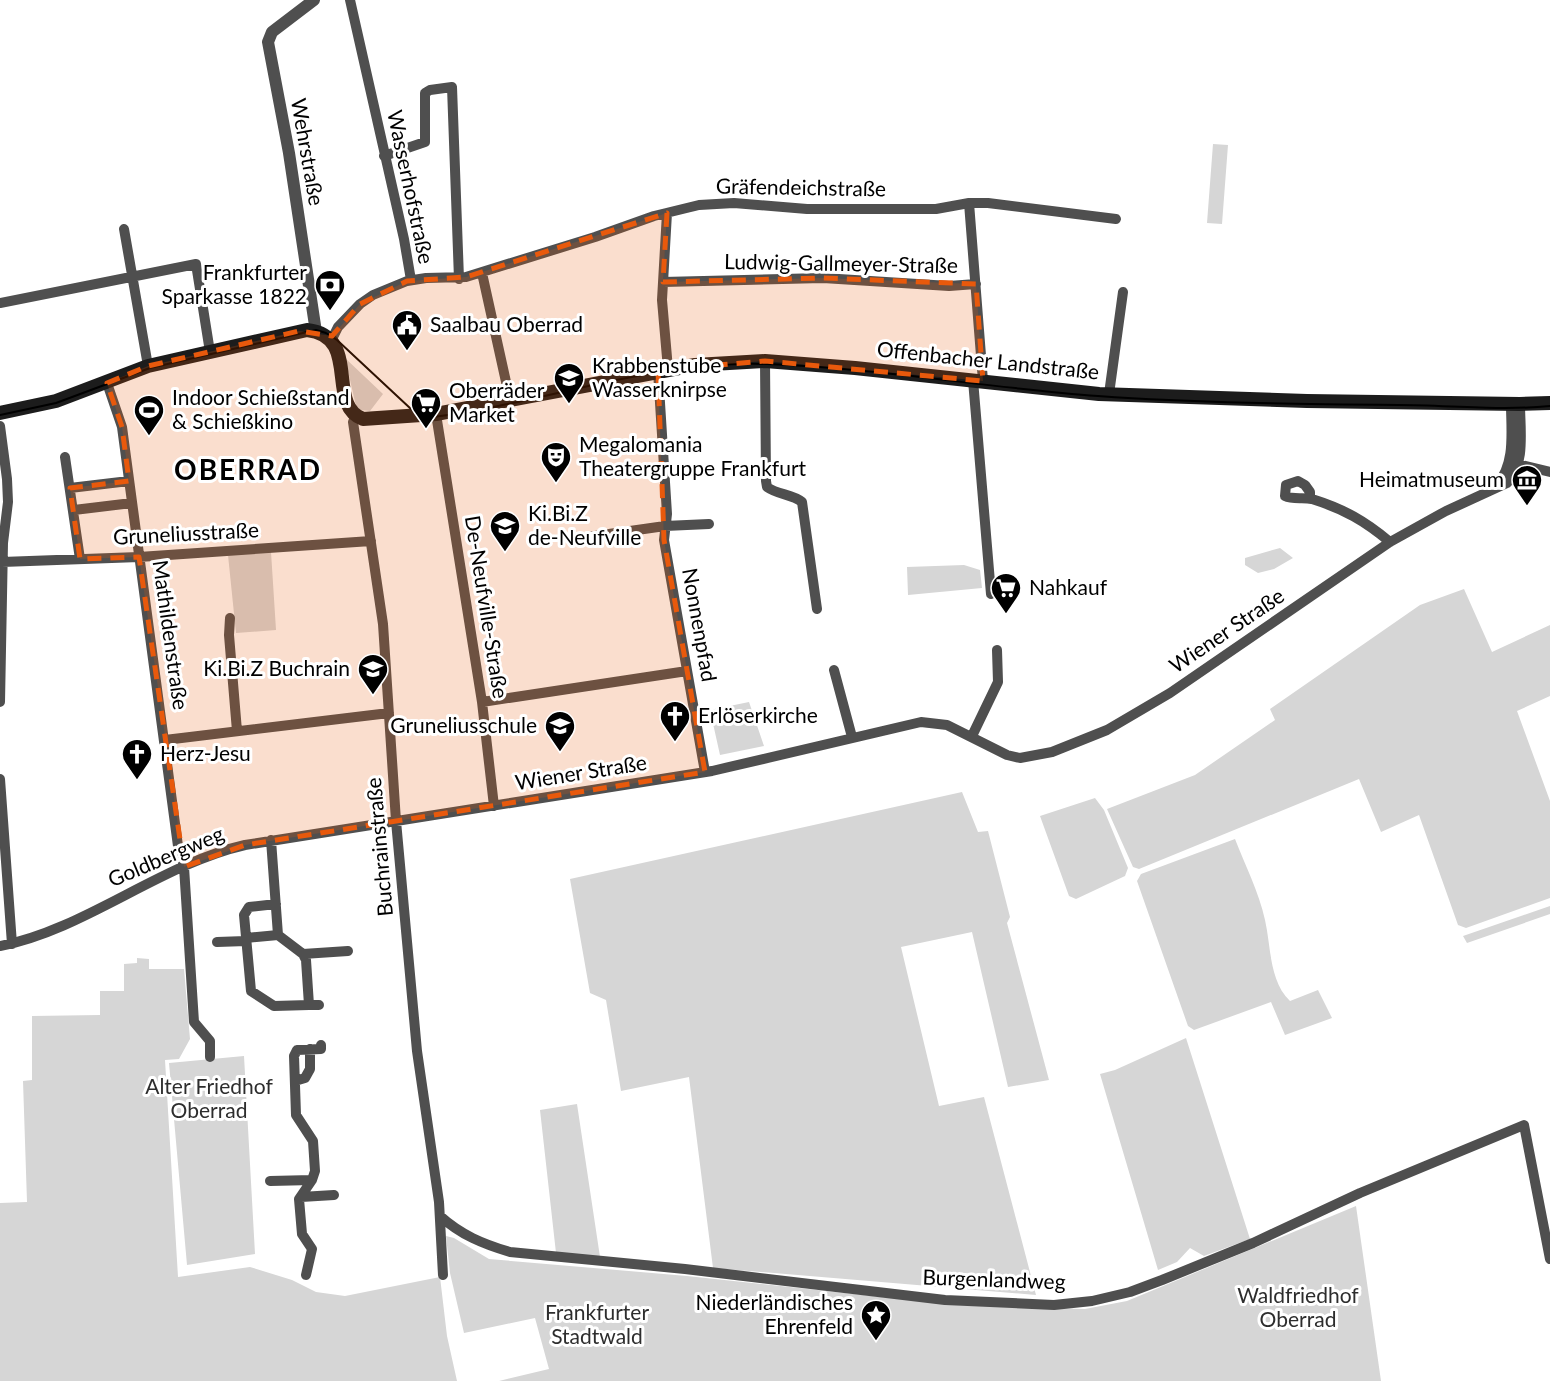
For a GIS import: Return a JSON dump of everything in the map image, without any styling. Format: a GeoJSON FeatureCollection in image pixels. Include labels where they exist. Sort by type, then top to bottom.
{"type":"FeatureCollection","features":[{"type":"Feature","properties":{"kind":"main road"},"geometry":{"type":"LineString","coordinates":[[0,413],[55,401],[148,366],[299,331],[316,332],[331,341],[339,358],[347,404],[355,416]]}},
{"type":"Feature","properties":{"kind":"main road","name":"Offenbacher Landstraße"},"geometry":{"type":"LineString","coordinates":[[355,416],[372,420],[431,415],[663,370],[695,365],[765,361],[1109,394],[1307,401],[1550,403]]}},
{"type":"Feature","properties":{"kind":"street","name":"Wehrstraße"},"geometry":{"type":"LineString","coordinates":[[314,0],[272,32],[268,42],[289,153],[316,332]]}},
{"type":"Feature","properties":{"kind":"street","name":"Wasserhofstraße"},"geometry":{"type":"LineString","coordinates":[[331,341],[338,327],[360,304],[373,295],[411,280],[350,0]]}},
{"type":"Feature","properties":{"kind":"street"},"geometry":{"type":"LineString","coordinates":[[384,156],[425,142],[425,93],[452,87],[459,279]]}},
{"type":"Feature","properties":{"kind":"street"},"geometry":{"type":"LineString","coordinates":[[969,203],[976,284],[978,381],[991,594]]}},
{"type":"Feature","properties":{"kind":"street","name":"Gräfendeichstraße"},"geometry":{"type":"LineString","coordinates":[[411,280],[438,277],[459,279],[667,214],[716,204],[755,204],[807,209],[936,209],[969,203],[1116,219]]}},
{"type":"Feature","properties":{"kind":"street","name":"Nonnenpfad"},"geometry":{"type":"LineString","coordinates":[[667,214],[663,282],[667,514],[664,540],[705,772]]}},
{"type":"Feature","properties":{"kind":"street"},"geometry":{"type":"LineString","coordinates":[[124,229],[148,366]]}},
{"type":"Feature","properties":{"kind":"street"},"geometry":{"type":"LineString","coordinates":[[0,303],[196,264],[210,352]]}},
{"type":"Feature","properties":{"kind":"street"},"geometry":{"type":"LineString","coordinates":[[482,272],[510,400]]}},
{"type":"Feature","properties":{"kind":"street","name":"Ludwig-Gallmeyer-Straße"},"geometry":{"type":"LineString","coordinates":[[663,282],[823,278],[949,286],[976,284]]}},
{"type":"Feature","properties":{"kind":"street"},"geometry":{"type":"LineString","coordinates":[[1109,394],[1123,292]]}},
{"type":"Feature","properties":{"kind":"street"},"geometry":{"type":"LineString","coordinates":[[765,361],[767,487],[775,493],[802,502],[817,609]]}},
{"type":"Feature","properties":{"kind":"street","name":"Mathildenstraße"},"geometry":{"type":"LineString","coordinates":[[107,383],[122,427],[178,846],[184,867],[194,1022],[210,1041],[211,1057]]}},
{"type":"Feature","properties":{"kind":"street"},"geometry":{"type":"LineString","coordinates":[[1516,404],[1514,463],[1550,472]]}},
{"type":"Feature","properties":{"kind":"street","name":"De-Neufville-Straße"},"geometry":{"type":"LineString","coordinates":[[431,415],[482,702],[494,806]]}},
{"type":"Feature","properties":{"kind":"street","name":"Buchrainstraße"},"geometry":{"type":"LineString","coordinates":[[355,416],[353,422],[383,624],[396,821],[417,1052],[440,1216],[443,1275]]}},
{"type":"Feature","properties":{"kind":"street"},"geometry":{"type":"LineString","coordinates":[[0,426],[8,502],[2,562],[0,702]]}},
{"type":"Feature","properties":{"kind":"street"},"geometry":{"type":"LineString","coordinates":[[65,457],[80,559]]}},
{"type":"Feature","properties":{"kind":"street","name":"Wiener Straße"},"geometry":{"type":"LineString","coordinates":[[396,821],[705,772],[921,722],[947,725],[1007,755],[1020,758],[1052,752],[1107,730],[1170,693],[1390,542],[1446,511],[1492,491],[1514,463]]}},
{"type":"Feature","properties":{"kind":"street"},"geometry":{"type":"LineString","coordinates":[[70,488],[129,481]]}},
{"type":"Feature","properties":{"kind":"street"},"geometry":{"type":"LineString","coordinates":[[1310,499],[1362,519],[1390,542]]}},
{"type":"Feature","properties":{"kind":"street"},"geometry":{"type":"LineString","coordinates":[[74,510],[132,503]]}},
{"type":"Feature","properties":{"kind":"street"},"geometry":{"type":"LineString","coordinates":[[574,539],[666,526],[709,524]]}},
{"type":"Feature","properties":{"kind":"street","name":"Gruneliusstraße"},"geometry":{"type":"LineString","coordinates":[[2,562],[371,541]]}},
{"type":"Feature","properties":{"kind":"street"},"geometry":{"type":"LineString","coordinates":[[230,618],[237,731]]}},
{"type":"Feature","properties":{"kind":"street"},"geometry":{"type":"LineString","coordinates":[[972,736],[998,682],[997,650]]}},
{"type":"Feature","properties":{"kind":"street"},"geometry":{"type":"LineString","coordinates":[[834,670],[852,737]]}},
{"type":"Feature","properties":{"kind":"street"},"geometry":{"type":"LineString","coordinates":[[482,702],[687,671]]}},
{"type":"Feature","properties":{"kind":"street"},"geometry":{"type":"LineString","coordinates":[[165,740],[388,713]]}},
{"type":"Feature","properties":{"kind":"street"},"geometry":{"type":"LineString","coordinates":[[0,779],[12,944]]}},
{"type":"Feature","properties":{"kind":"street","name":"Goldbergweg"},"geometry":{"type":"LineString","coordinates":[[0,946],[29,940],[184,867],[236,847],[396,821]]}},
{"type":"Feature","properties":{"kind":"street"},"geometry":{"type":"LineString","coordinates":[[271,841],[278,935]]}},
{"type":"Feature","properties":{"kind":"street"},"geometry":{"type":"LineString","coordinates":[[217,942],[246,939],[278,935],[303,954],[314,1005],[274,1006],[250,991],[246,939],[246,911],[249,907],[276,904]]}},
{"type":"Feature","properties":{"kind":"street"},"geometry":{"type":"LineString","coordinates":[[303,954],[348,951]]}},
{"type":"Feature","properties":{"kind":"street"},"geometry":{"type":"LineString","coordinates":[[306,1275],[312,1249],[302,1234],[300,1197],[315,1171],[313,1141],[296,1115],[294,1056],[297,1050],[321,1049],[321,1045]]}},
{"type":"Feature","properties":{"kind":"street","name":"Burgenlandweg"},"geometry":{"type":"LineString","coordinates":[[440,1216],[459,1233],[510,1252],[684,1269],[945,1300],[1054,1305],[1092,1301],[1130,1292],[1162,1280],[1524,1125],[1550,1259]]}},
{"type":"Feature","properties":{"kind":"street"},"geometry":{"type":"LineString","coordinates":[[270,1181],[312,1180]]}},
{"type":"Feature","properties":{"kind":"street"},"geometry":{"type":"LineString","coordinates":[[300,1197],[334,1195]]}},
{"type":"Feature","properties":{"kind":"highlighted area"},"geometry":{"type":"Polygon","coordinates":[[[667,213],[663,282],[823,278],[976,284],[983,381],[765,361],[658,370],[664,540],[705,772],[245,845],[184,867],[139,557],[80,559],[70,488],[129,481],[122,427],[107,383],[148,366],[299,331],[332,336],[360,304],[407,281],[466,277],[667,213]]]}},
{"type":"Feature","properties":{"kind":"green space"},"geometry":{"type":"Polygon","coordinates":[[[1213,144],[1228,145],[1222,224],[1207,223],[1213,144]]]}},
{"type":"Feature","properties":{"kind":"green space"},"geometry":{"type":"Polygon","coordinates":[[[345,358],[383,394],[370,411],[360,410],[356,406],[345,358]]]}},
{"type":"Feature","properties":{"kind":"green space"},"geometry":{"type":"Polygon","coordinates":[[[1280,548],[1293,558],[1274,569],[1258,573],[1245,565],[1245,558],[1280,548]]]}},
{"type":"Feature","properties":{"kind":"green space"},"geometry":{"type":"Polygon","coordinates":[[[271,552],[276,630],[236,633],[228,555],[271,552]]]}},
{"type":"Feature","properties":{"kind":"green space"},"geometry":{"type":"Polygon","coordinates":[[[964,565],[980,570],[982,588],[908,595],[907,567],[964,565]]]}},
{"type":"Feature","properties":{"kind":"green space"},"geometry":{"type":"Polygon","coordinates":[[[1464,589],[1492,652],[1550,625],[1550,696],[1517,711],[1550,801],[1550,898],[1466,928],[1458,925],[1419,815],[1381,832],[1359,779],[1139,869],[1133,867],[1107,809],[1195,775],[1275,720],[1270,709],[1420,605],[1464,589]]]}},
{"type":"Feature","properties":{"kind":"green space"},"geometry":{"type":"Polygon","coordinates":[[[749,702],[764,746],[720,755],[710,710],[749,702]]]}},
{"type":"Feature","properties":{"kind":"green space"},"geometry":{"type":"Polygon","coordinates":[[[962,792],[978,832],[988,831],[1010,917],[1007,923],[1049,1080],[1008,1087],[972,932],[901,947],[939,1106],[984,1097],[1036,1295],[713,1268],[689,1077],[621,1091],[606,1000],[590,993],[570,879],[962,792]]]}},
{"type":"Feature","properties":{"kind":"green space"},"geometry":{"type":"Polygon","coordinates":[[[1095,798],[1104,810],[1128,868],[1125,876],[1076,899],[1069,896],[1040,816],[1095,798]]]}},
{"type":"Feature","properties":{"kind":"green space"},"geometry":{"type":"Polygon","coordinates":[[[1235,839],[1256,889],[1278,984],[1290,1001],[1318,990],[1332,1018],[1285,1035],[1271,1002],[1194,1030],[1188,1026],[1137,881],[1141,874],[1235,839]]]}},
{"type":"Feature","properties":{"kind":"green space"},"geometry":{"type":"Polygon","coordinates":[[[1550,906],[1550,914],[1467,943],[1463,936],[1550,906]]]}},
{"type":"Feature","properties":{"kind":"green space"},"geometry":{"type":"Polygon","coordinates":[[[137,958],[149,959],[149,969],[184,969],[190,1039],[179,1059],[165,1060],[178,1277],[250,1267],[292,1280],[316,1292],[345,1296],[440,1277],[447,1336],[457,1381],[0,1381],[0,1203],[27,1202],[23,1081],[32,1080],[32,1016],[100,1015],[100,991],[124,991],[124,964],[137,963],[137,958]]]}},
{"type":"Feature","properties":{"kind":"green space"},"geometry":{"type":"Polygon","coordinates":[[[1186,1038],[1250,1239],[1204,1256],[1190,1248],[1177,1262],[1158,1270],[1100,1074],[1115,1070],[1186,1038]]]}},
{"type":"Feature","properties":{"kind":"green space","name":"Alter Friedhof Oberrad"},"geometry":{"type":"Polygon","coordinates":[[[244,1056],[255,1254],[187,1265],[169,1063],[244,1056]]]}},
{"type":"Feature","properties":{"kind":"green space"},"geometry":{"type":"Polygon","coordinates":[[[577,1104],[600,1257],[556,1253],[540,1110],[577,1104]]]}},
{"type":"Feature","properties":{"kind":"green space"},"geometry":{"type":"Polygon","coordinates":[[[1356,1206],[1381,1381],[499,1381],[549,1369],[535,1318],[464,1333],[450,1273],[446,1236],[489,1259],[687,1276],[955,1305],[1085,1309],[1127,1301],[1356,1206]]]}},
{"type":"Feature","properties":{"kind":"tram line"},"geometry":{"type":"LineString","coordinates":[[0,415],[56,403],[150,368],[316,330],[337,340],[411,409],[422,416],[433,417],[475,411],[640,375],[724,365],[767,364],[1136,398],[1493,408],[1550,406]]}},
{"type":"Feature","properties":{"kind":"place","name":"Frankfurter Sparkasse 1822"},"geometry":{"type":"Point","coordinates":[330,312]}},
{"type":"Feature","properties":{"kind":"place","name":"Saalbau Oberrad"},"geometry":{"type":"Point","coordinates":[407,352]}},
{"type":"Feature","properties":{"kind":"place","name":"Krabbenstube Wasserknirpse"},"geometry":{"type":"Point","coordinates":[569,405]}},
{"type":"Feature","properties":{"kind":"place","name":"Oberräder Market"},"geometry":{"type":"Point","coordinates":[426,430]}},
{"type":"Feature","properties":{"kind":"place","name":"Indoor Schießstand & Schießkino"},"geometry":{"type":"Point","coordinates":[149,437]}},
{"type":"Feature","properties":{"kind":"place","name":"Megalomania Theatergruppe Frankfurt"},"geometry":{"type":"Point","coordinates":[556,484]}},
{"type":"Feature","properties":{"kind":"place","name":"Heimatmuseum"},"geometry":{"type":"Point","coordinates":[1527,507]}},
{"type":"Feature","properties":{"kind":"place","name":"Ki.Bi.Z de-Neufville"},"geometry":{"type":"Point","coordinates":[505,553]}},
{"type":"Feature","properties":{"kind":"place","name":"Nahkauf"},"geometry":{"type":"Point","coordinates":[1006,615]}},
{"type":"Feature","properties":{"kind":"place","name":"Ki.Bi.Z Buchrain"},"geometry":{"type":"Point","coordinates":[373,696]}},
{"type":"Feature","properties":{"kind":"place","name":"Erlöserkirche"},"geometry":{"type":"Point","coordinates":[675,743]}},
{"type":"Feature","properties":{"kind":"place","name":"Gruneliusschule"},"geometry":{"type":"Point","coordinates":[560,753]}},
{"type":"Feature","properties":{"kind":"place","name":"Herz-Jesu"},"geometry":{"type":"Point","coordinates":[137,781]}},
{"type":"Feature","properties":{"kind":"place","name":"Niederländisches Ehrenfeld"},"geometry":{"type":"Point","coordinates":[876,1342]}},
{"type":"Feature","properties":{"kind":"district","name":"OBERRAD"},"geometry":{"type":"Point","coordinates":[248,470]}},
{"type":"Feature","properties":{"kind":"park label","name":"Waldfriedhof Oberrad"},"geometry":{"type":"Point","coordinates":[1298,1308]}},
{"type":"Feature","properties":{"kind":"park label","name":"Frankfurter Stadtwald"},"geometry":{"type":"Point","coordinates":[597,1325]}}]}
